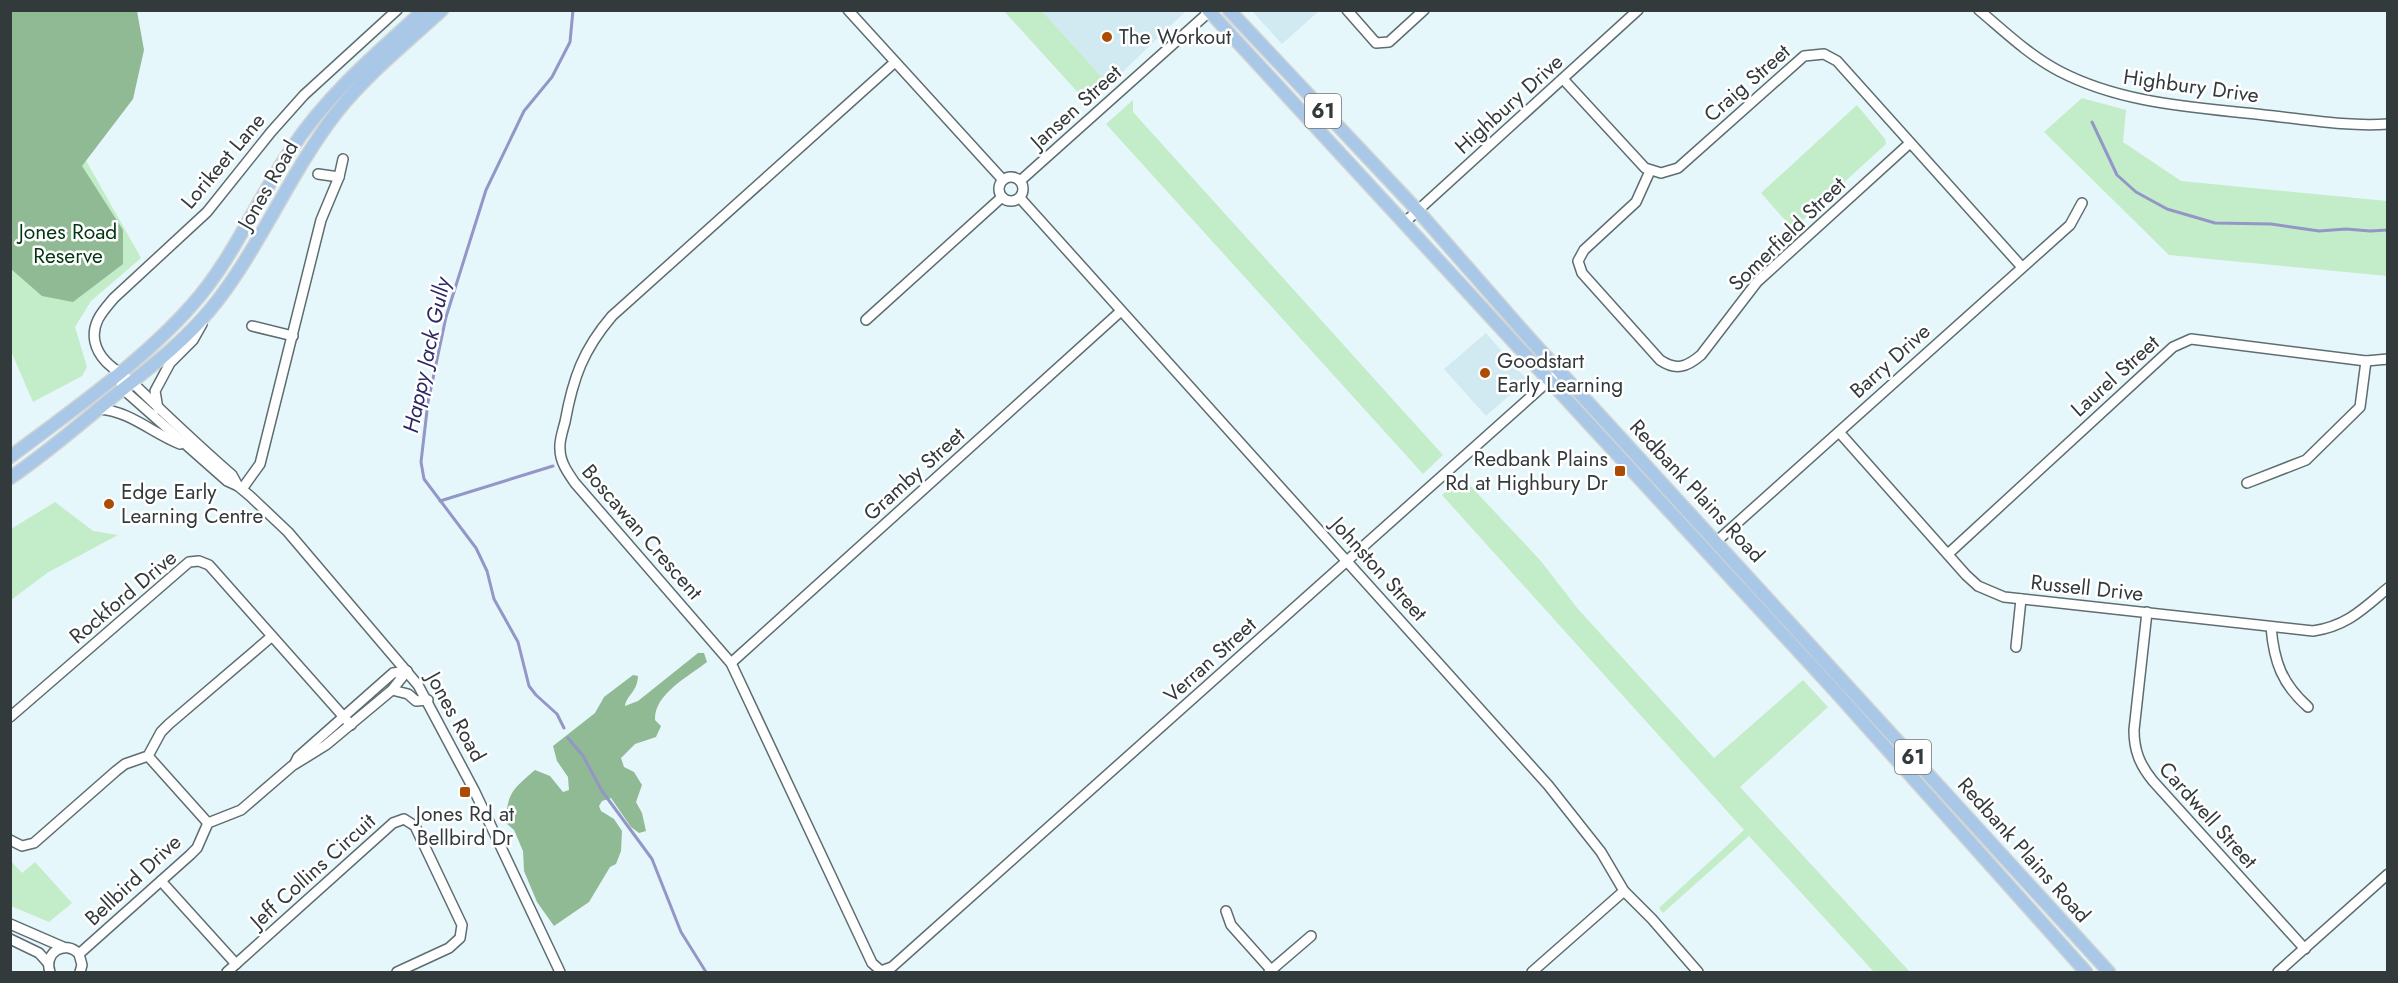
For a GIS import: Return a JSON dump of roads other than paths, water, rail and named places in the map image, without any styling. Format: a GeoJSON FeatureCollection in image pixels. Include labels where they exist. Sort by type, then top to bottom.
{"type":"FeatureCollection","features":[{"type":"Feature","properties":{"kind":"main road","name":"Jones Road"},"geometry":{"type":"LineString","coordinates":[[117,373],[173,325],[193,304],[219,270],[291,149],[312,119],[362,66],[424,10]]}},
{"type":"Feature","properties":{"kind":"main road","name":"Jones Road"},"geometry":{"type":"LineString","coordinates":[[128,386],[175,346],[208,312],[252,251],[296,173],[337,111],[370,75],[442,10]]}},
{"type":"Feature","properties":{"kind":"main road","name":"Redbank Plains Road"},"geometry":{"type":"LineString","coordinates":[[1229,10],[1418,211],[1560,371],[2109,972]]}},
{"type":"Feature","properties":{"kind":"main road","name":"Redbank Plains Road"},"geometry":{"type":"LineString","coordinates":[[1212,11],[1249,56],[1836,692],[2086,972]]}},
{"type":"Feature","properties":{"kind":"main road"},"geometry":{"type":"LineString","coordinates":[[10,456],[117,373]]}},
{"type":"Feature","properties":{"kind":"main road"},"geometry":{"type":"LineString","coordinates":[[10,478],[128,386]]}},
{"type":"Feature","properties":{"kind":"street","name":"Lorikeet Lane"},"geometry":{"type":"LineString","coordinates":[[117,373],[99,352],[95,342],[95,330],[101,313],[114,298],[207,212],[304,95],[397,10]]}},
{"type":"Feature","properties":{"kind":"street"},"geometry":{"type":"LineString","coordinates":[[848,10],[1003,180]]}},
{"type":"Feature","properties":{"kind":"street"},"geometry":{"type":"LineString","coordinates":[[1347,10],[1377,43],[1383,44],[1389,42],[1424,10]]}},
{"type":"Feature","properties":{"kind":"street","name":"Highbury Drive"},"geometry":{"type":"LineString","coordinates":[[1404,223],[1638,10]]}},
{"type":"Feature","properties":{"kind":"street","name":"Highbury Drive"},"geometry":{"type":"LineString","coordinates":[[1978,10],[2034,55],[2057,70],[2111,93],[2163,103],[2309,120],[2388,124]]}},
{"type":"Feature","properties":{"kind":"street","name":"Jansen Street"},"geometry":{"type":"LineString","coordinates":[[1020,181],[1212,11]]}},
{"type":"Feature","properties":{"kind":"street","name":"Craig Street"},"geometry":{"type":"LineString","coordinates":[[1650,171],[1661,173],[1678,168],[1804,56],[1824,54],[1837,61],[2021,266]]}},
{"type":"Feature","properties":{"kind":"street","name":"Boscawan Crescent"},"geometry":{"type":"LineString","coordinates":[[881,971],[872,963],[731,663],[621,538],[565,469],[560,449],[567,409],[579,368],[590,345],[612,316],[895,62]]}},
{"type":"Feature","properties":{"kind":"street"},"geometry":{"type":"LineString","coordinates":[[1563,79],[1650,171]]}},
{"type":"Feature","properties":{"kind":"street","name":"Somerfield Street"},"geometry":{"type":"LineString","coordinates":[[1650,171],[1636,202],[1584,250],[1578,261],[1582,273],[1660,360],[1670,366],[1680,368],[1690,364],[1701,355],[1757,282],[1910,143]]}},
{"type":"Feature","properties":{"kind":"street"},"geometry":{"type":"LineString","coordinates":[[240,488],[260,464],[321,220],[339,177],[343,159]]}},
{"type":"Feature","properties":{"kind":"street"},"geometry":{"type":"LineString","coordinates":[[318,174],[339,177]]}},
{"type":"Feature","properties":{"kind":"street"},"geometry":{"type":"LineString","coordinates":[[1012,177],[1020,181],[1024,190],[1020,198],[1010,201],[1002,196],[999,188],[1003,180],[1012,177]]}},
{"type":"Feature","properties":{"kind":"street"},"geometry":{"type":"LineString","coordinates":[[866,320],[1002,196]]}},
{"type":"Feature","properties":{"kind":"street","name":"Johnston Street"},"geometry":{"type":"LineString","coordinates":[[1020,198],[1348,561],[1579,822],[1624,891],[1698,972]]}},
{"type":"Feature","properties":{"kind":"street","name":"Barry Drive"},"geometry":{"type":"LineString","coordinates":[[1717,541],[2021,266],[2070,225],[2082,203]]}},
{"type":"Feature","properties":{"kind":"street","name":"Gramby Street"},"geometry":{"type":"LineString","coordinates":[[731,663],[1121,311]]}},
{"type":"Feature","properties":{"kind":"street"},"geometry":{"type":"LineString","coordinates":[[158,410],[155,391],[170,363],[193,340],[208,312]]}},
{"type":"Feature","properties":{"kind":"street"},"geometry":{"type":"LineString","coordinates":[[252,326],[292,336]]}},
{"type":"Feature","properties":{"kind":"street","name":"Laurel Street"},"geometry":{"type":"LineString","coordinates":[[1948,554],[2173,347],[2192,339],[2366,361],[2388,358]]}},
{"type":"Feature","properties":{"kind":"street"},"geometry":{"type":"LineString","coordinates":[[2247,483],[2306,460],[2360,407],[2366,361]]}},
{"type":"Feature","properties":{"kind":"street","name":"Verran Street"},"geometry":{"type":"LineString","coordinates":[[881,971],[892,967],[1560,371]]}},
{"type":"Feature","properties":{"kind":"street","name":"Jones Road"},"geometry":{"type":"LineString","coordinates":[[117,373],[185,446],[227,481],[240,488],[288,532],[352,610],[407,671],[428,700],[477,796],[560,972]]}},
{"type":"Feature","properties":{"kind":"street","name":"Jones Road"},"geometry":{"type":"LineString","coordinates":[[128,386],[232,475],[240,488]]}},
{"type":"Feature","properties":{"kind":"street"},"geometry":{"type":"LineString","coordinates":[[99,409],[119,412],[162,437],[185,446]]}},
{"type":"Feature","properties":{"kind":"street","name":"Russell Drive"},"geometry":{"type":"LineString","coordinates":[[1839,432],[1978,586],[1998,596],[2313,630],[2336,627],[2358,614],[2388,588]]}},
{"type":"Feature","properties":{"kind":"street","name":"Rockford Drive"},"geometry":{"type":"LineString","coordinates":[[10,717],[189,562],[199,561],[209,565],[351,725]]}},
{"type":"Feature","properties":{"kind":"street"},"geometry":{"type":"LineString","coordinates":[[2016,647],[2021,599]]}},
{"type":"Feature","properties":{"kind":"street","name":"Cardwell Street"},"geometry":{"type":"LineString","coordinates":[[2146,612],[2134,730],[2134,743],[2140,763],[2153,781],[2305,949]]}},
{"type":"Feature","properties":{"kind":"street"},"geometry":{"type":"LineString","coordinates":[[2271,627],[2282,678],[2296,697],[2308,707]]}},
{"type":"Feature","properties":{"kind":"street"},"geometry":{"type":"LineString","coordinates":[[10,840],[22,846],[33,843],[125,764],[148,756],[161,732],[169,724],[271,637]]}},
{"type":"Feature","properties":{"kind":"street"},"geometry":{"type":"LineString","coordinates":[[148,756],[208,823],[241,810],[292,766],[326,745],[351,725],[392,690],[407,671]]}},
{"type":"Feature","properties":{"kind":"street"},"geometry":{"type":"LineString","coordinates":[[292,766],[298,757],[393,673],[407,671]]}},
{"type":"Feature","properties":{"kind":"street"},"geometry":{"type":"LineString","coordinates":[[392,690],[408,694],[416,701],[428,700]]}},
{"type":"Feature","properties":{"kind":"street","name":"Jeff Collins Circuit"},"geometry":{"type":"LineString","coordinates":[[227,972],[393,823],[404,819],[415,826],[462,925],[460,938],[449,948],[397,972]]}},
{"type":"Feature","properties":{"kind":"street","name":"Bellbird Drive"},"geometry":{"type":"LineString","coordinates":[[79,954],[197,848],[208,823]]}},
{"type":"Feature","properties":{"kind":"street"},"geometry":{"type":"LineString","coordinates":[[2278,972],[2388,874]]}},
{"type":"Feature","properties":{"kind":"street"},"geometry":{"type":"LineString","coordinates":[[161,881],[236,964]]}},
{"type":"Feature","properties":{"kind":"street"},"geometry":{"type":"LineString","coordinates":[[1532,972],[1624,891]]}},
{"type":"Feature","properties":{"kind":"street"},"geometry":{"type":"LineString","coordinates":[[1226,911],[1231,925],[1271,972],[1311,936]]}},
{"type":"Feature","properties":{"kind":"street"},"geometry":{"type":"LineString","coordinates":[[10,924],[63,948],[72,949],[79,954],[82,965],[80,972]]}},
{"type":"Feature","properties":{"kind":"street"},"geometry":{"type":"LineString","coordinates":[[10,939],[39,953],[50,968]]}},
{"type":"Feature","properties":{"kind":"street"},"geometry":{"type":"LineString","coordinates":[[50,968],[55,951],[63,948]]}},
{"type":"Feature","properties":{"kind":"waterway","name":"Happy Jack Gully"},"geometry":{"type":"LineString","coordinates":[[564,728],[557,714],[529,686],[518,642],[494,599],[487,571],[476,548],[424,479],[421,462],[428,402],[446,317],[486,190],[524,111],[552,77],[570,42],[573,10]]}},
{"type":"Feature","properties":{"kind":"waterway"},"geometry":{"type":"LineString","coordinates":[[2092,122],[2117,175],[2136,192],[2167,209],[2215,223],[2271,224],[2319,231],[2388,230]]}},
{"type":"Feature","properties":{"kind":"waterway"},"geometry":{"type":"LineString","coordinates":[[440,501],[553,466]]}},
{"type":"Feature","properties":{"kind":"waterway","name":"Happy Jack Gully"},"geometry":{"type":"LineString","coordinates":[[568,738],[583,756],[602,791],[652,859],[681,932],[706,972]]}},
{"type":"Feature","properties":{"kind":"place","name":"The Workout"},"geometry":{"type":"Point","coordinates":[1107,37]}},
{"type":"Feature","properties":{"kind":"place","name":"Goodstart Early Learning"},"geometry":{"type":"Point","coordinates":[1485,373]}},
{"type":"Feature","properties":{"kind":"place","name":"Redbank Plains Rd at Highbury Dr"},"geometry":{"type":"Point","coordinates":[1620,471]}},
{"type":"Feature","properties":{"kind":"place","name":"Edge Early Learning Centre"},"geometry":{"type":"Point","coordinates":[109,504]}},
{"type":"Feature","properties":{"kind":"place","name":"Jones Rd at Bellbird Dr"},"geometry":{"type":"Point","coordinates":[465,792]}},
{"type":"Feature","properties":{"kind":"park label","name":"Jones Road Reserve"},"geometry":{"type":"Point","coordinates":[68,244]}}]}
